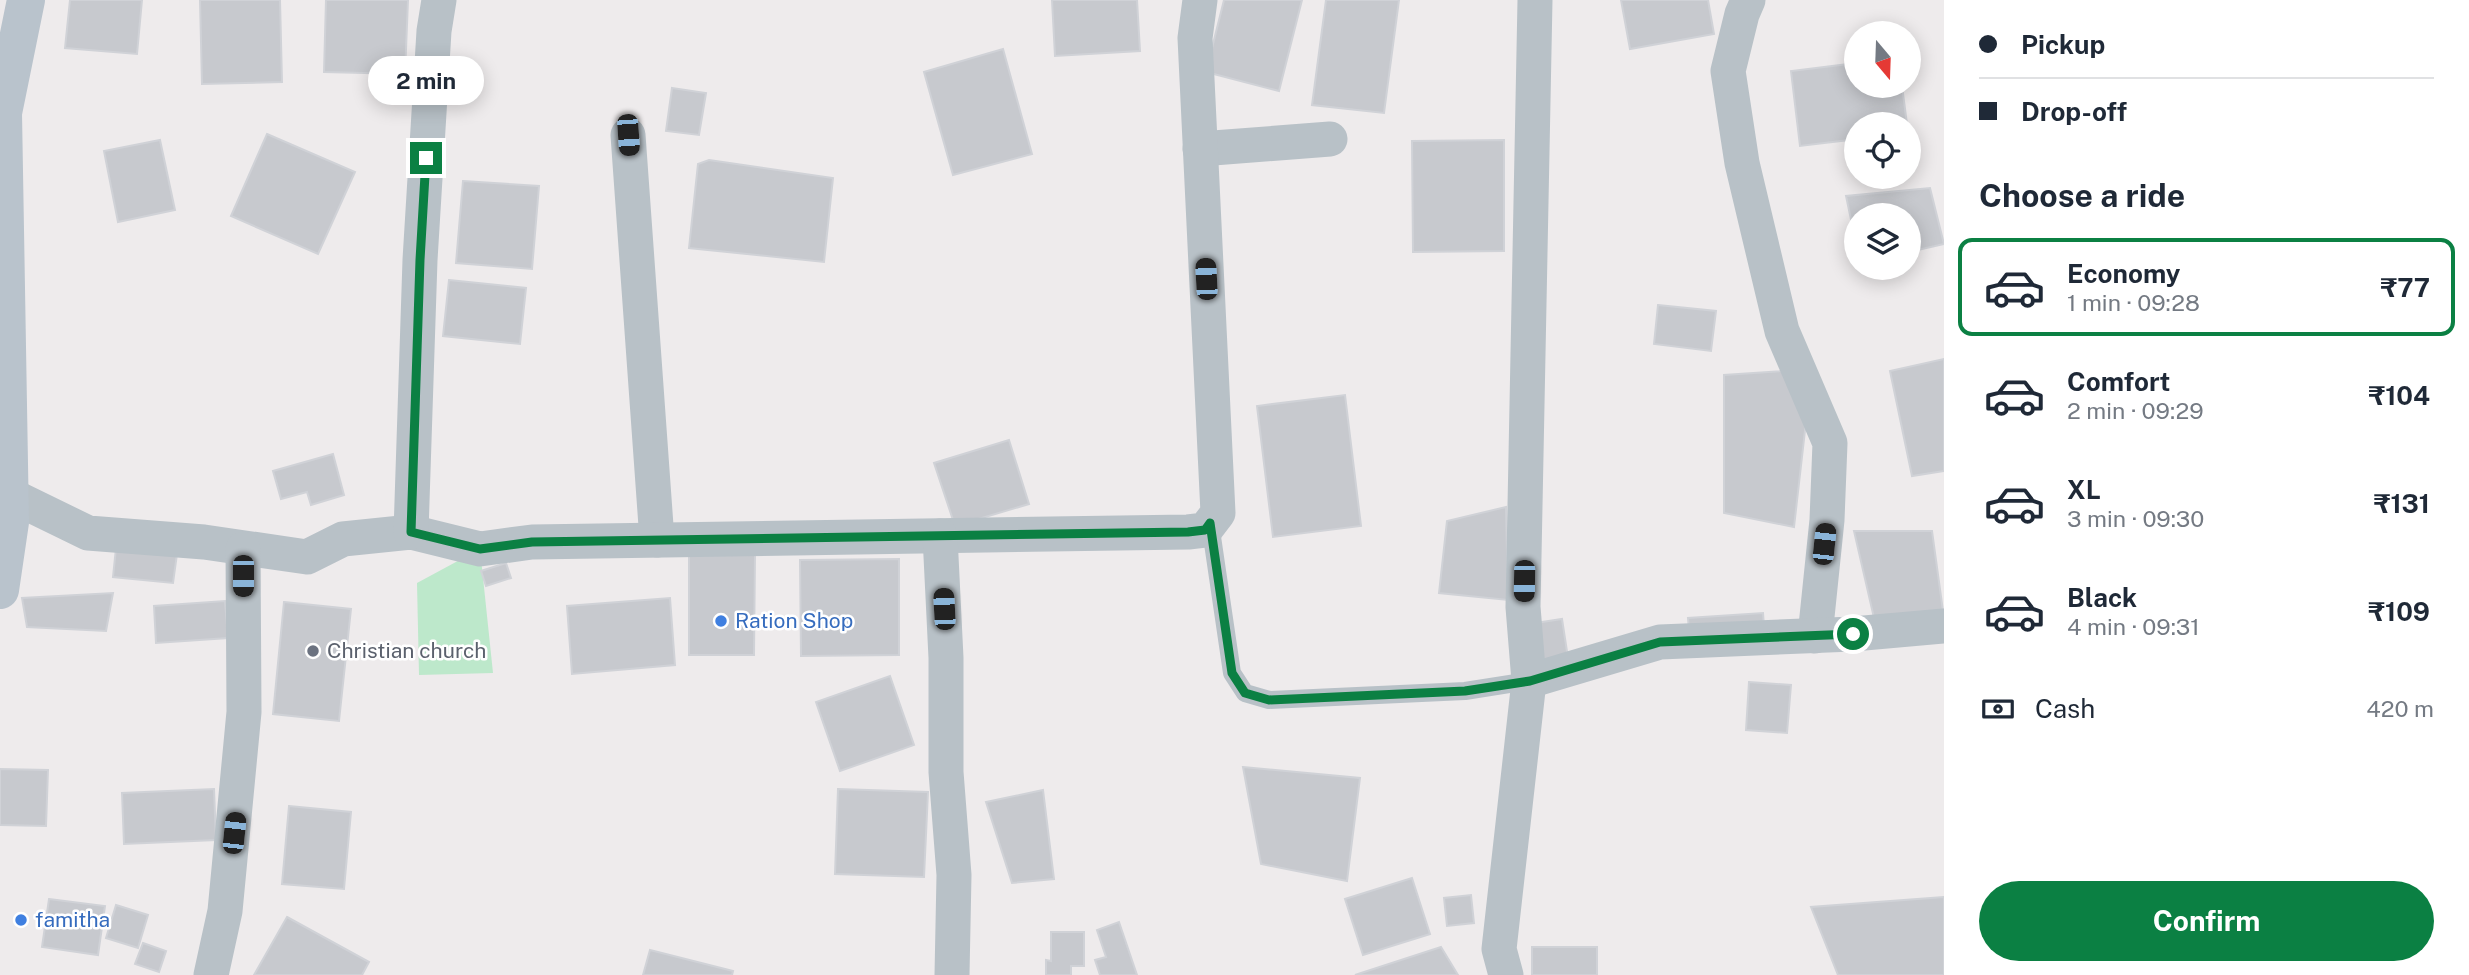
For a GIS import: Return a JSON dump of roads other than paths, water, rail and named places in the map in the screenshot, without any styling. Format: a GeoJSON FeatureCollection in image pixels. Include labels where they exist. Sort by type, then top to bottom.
{"type":"FeatureCollection","features":[{"type":"Feature","properties":{"kind":"street"},"geometry":{"type":"LineString","coordinates":[[0,590],[10,522],[4,494],[3,113],[26,0]]}},
{"type":"Feature","properties":{"kind":"street"},"geometry":{"type":"LineString","coordinates":[[411,532],[420,246],[433,31],[439,0]]}},
{"type":"Feature","properties":{"kind":"street"},"geometry":{"type":"LineString","coordinates":[[4,494],[88,533],[204,541],[307,557],[343,539],[411,532],[480,549],[532,542],[1205,530],[1218,513],[1195,38],[1200,0]]}},
{"type":"Feature","properties":{"kind":"street"},"geometry":{"type":"LineString","coordinates":[[1506,975],[1499,949],[1530,681],[1523,607],[1535,0]]}},
{"type":"Feature","properties":{"kind":"street"},"geometry":{"type":"LineString","coordinates":[[1748,0],[1728,71],[1742,163],[1782,331],[1830,443],[1827,520],[1815,636]]}},
{"type":"Feature","properties":{"kind":"street"},"geometry":{"type":"LineString","coordinates":[[628,135],[657,540]]}},
{"type":"Feature","properties":{"kind":"street"},"geometry":{"type":"LineString","coordinates":[[1200,149],[1330,139]]}},
{"type":"Feature","properties":{"kind":"street"},"geometry":{"type":"LineString","coordinates":[[940,536],[946,659],[946,772],[954,875],[952,975]]}},
{"type":"Feature","properties":{"kind":"street"},"geometry":{"type":"LineString","coordinates":[[211,975],[225,911],[244,712],[243,549]]}},
{"type":"Feature","properties":{"kind":"street"},"geometry":{"type":"LineString","coordinates":[[1530,681],[1660,642],[1815,636],[1944,626]]}},
{"type":"Feature","properties":{"kind":"lane"},"geometry":{"type":"LineString","coordinates":[[1210,523],[1232,673],[1245,693],[1269,700],[1282,700],[1465,691],[1530,681]]}},
{"type":"Feature","properties":{"kind":"place","name":"Ration Shop"},"geometry":{"type":"Point","coordinates":[721,621]}},
{"type":"Feature","properties":{"kind":"place","name":"Christian church"},"geometry":{"type":"Point","coordinates":[313,651]}},
{"type":"Feature","properties":{"kind":"place","name":"famitha"},"geometry":{"type":"Point","coordinates":[21,920]}}]}
